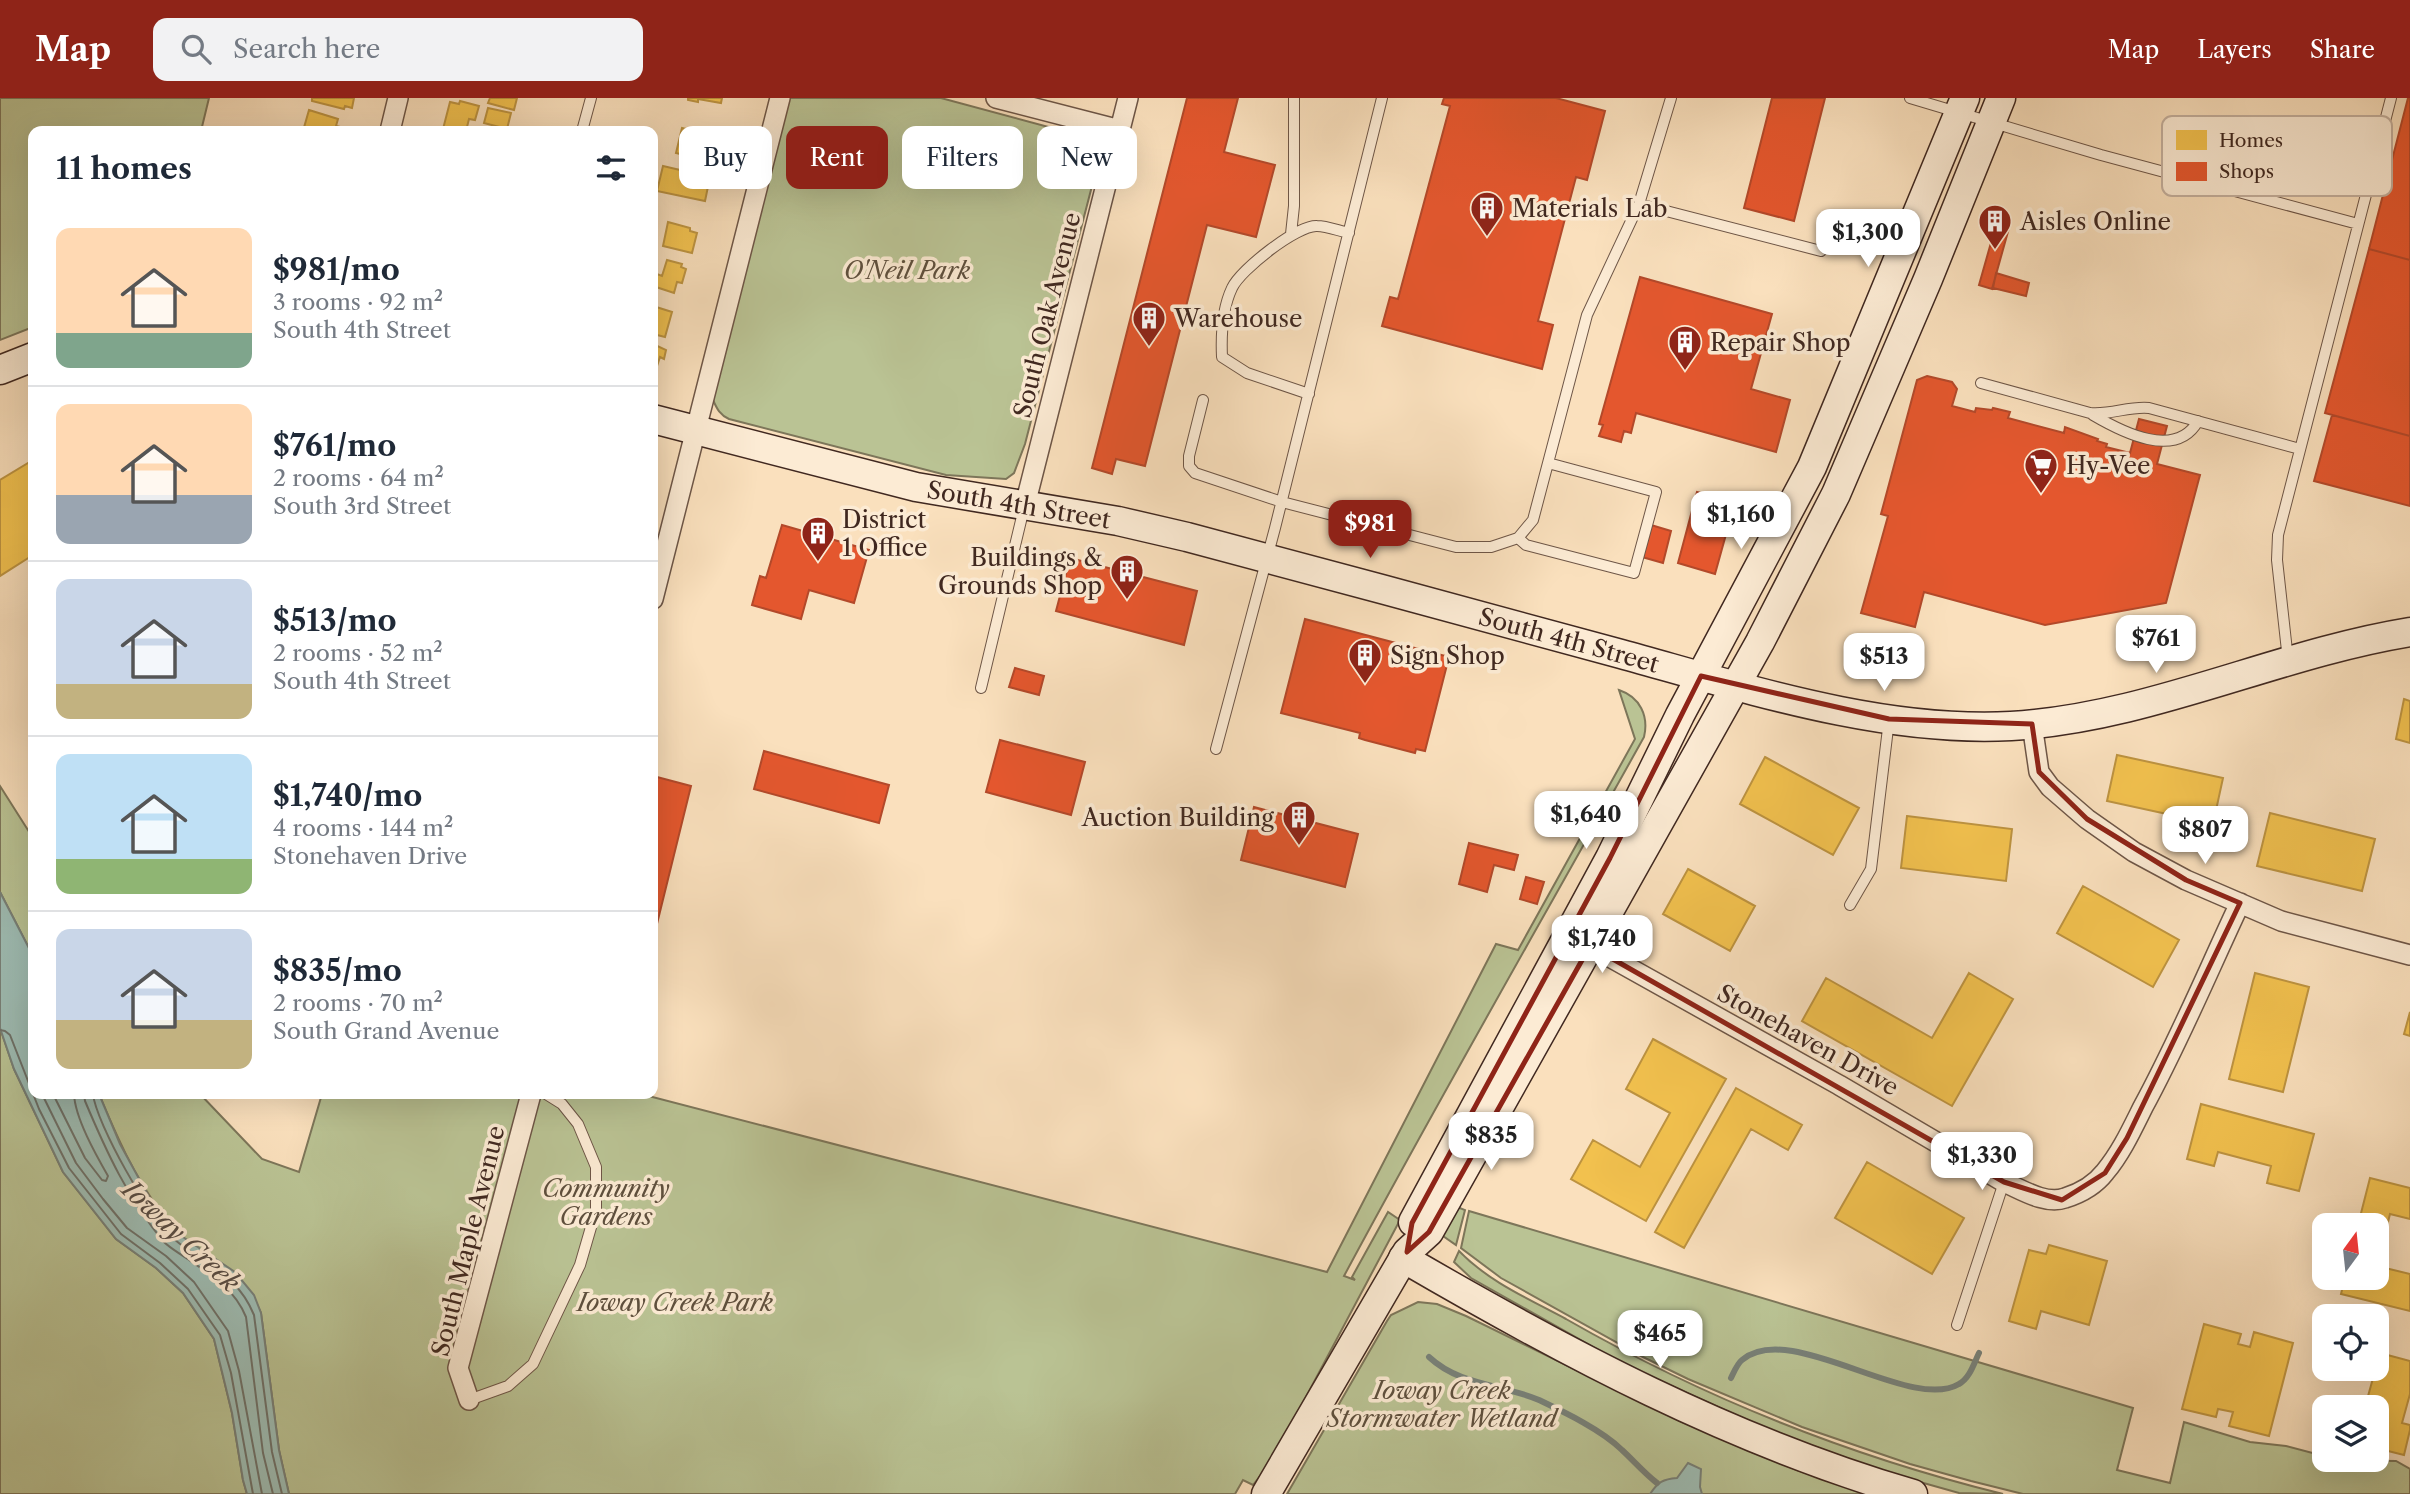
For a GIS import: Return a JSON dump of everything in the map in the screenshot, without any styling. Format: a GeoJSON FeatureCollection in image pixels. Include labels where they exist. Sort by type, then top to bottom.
{"type":"FeatureCollection","features":[{"type":"Feature","properties":{"kind":"street"},"geometry":{"type":"LineString","coordinates":[[391,126],[398,98]]}},
{"type":"Feature","properties":{"kind":"street"},"geometry":{"type":"LineString","coordinates":[[658,579],[780,98]]}},
{"type":"Feature","properties":{"kind":"street"},"geometry":{"type":"LineString","coordinates":[[996,98],[1104,126]]}},
{"type":"Feature","properties":{"kind":"street","name":"South Oak Avenue"},"geometry":{"type":"LineString","coordinates":[[1121,126],[1128,98]]}},
{"type":"Feature","properties":{"kind":"street"},"geometry":{"type":"LineString","coordinates":[[1405,1255],[1412,1223],[1610,858],[1701,676],[1812,467],[1963,105]]}},
{"type":"Feature","properties":{"kind":"street"},"geometry":{"type":"LineString","coordinates":[[1266,1493],[1405,1255],[1429,1232],[1760,642],[1836,494],[1997,109]]}},
{"type":"Feature","properties":{"kind":"street","name":"South Oak Avenue"},"geometry":{"type":"LineString","coordinates":[[1025,505],[1105,189]]}},
{"type":"Feature","properties":{"kind":"street"},"geometry":{"type":"LineString","coordinates":[[0,370],[28,359]]}},
{"type":"Feature","properties":{"kind":"street","name":"South 4th Street"},"geometry":{"type":"LineString","coordinates":[[658,420],[916,486],[1118,522],[1267,558],[1701,676],[1822,706],[1889,719],[1943,725],[2032,724],[2151,702],[2288,660],[2410,632]]}},
{"type":"Feature","properties":{"kind":"street"},"geometry":{"type":"LineString","coordinates":[[2032,724],[2039,772],[2050,787],[2087,819],[2134,852],[2176,875],[2281,921],[2410,955]]}},
{"type":"Feature","properties":{"kind":"street","name":"Stonehaven Drive"},"geometry":{"type":"LineString","coordinates":[[1590,946],[1839,1085],[2004,1182],[2040,1197],[2062,1200],[2085,1190],[2105,1173],[2127,1138],[2164,1070],[2240,902]]}},
{"type":"Feature","properties":{"kind":"street","name":"South Maple Avenue"},"geometry":{"type":"LineString","coordinates":[[470,1400],[458,1368],[530,1099]]}},
{"type":"Feature","properties":{"kind":"street"},"geometry":{"type":"LineString","coordinates":[[1405,1255],[1536,1333],[1682,1408],[1796,1455],[1913,1494]]}},
{"type":"Feature","properties":{"kind":"lane"},"geometry":{"type":"LineString","coordinates":[[583,126],[591,98]]}},
{"type":"Feature","properties":{"kind":"lane"},"geometry":{"type":"LineString","coordinates":[[1291,234],[1294,206],[1294,98]]}},
{"type":"Feature","properties":{"kind":"lane"},"geometry":{"type":"LineString","coordinates":[[1216,749],[1282,502],[1382,98]]}},
{"type":"Feature","properties":{"kind":"lane"},"geometry":{"type":"LineString","coordinates":[[1203,400],[1189,456],[1189,466],[1195,473],[1282,502],[1456,547],[1491,547],[1518,538],[1532,520],[1587,314],[1639,204],[1671,98]]}},
{"type":"Feature","properties":{"kind":"lane"},"geometry":{"type":"LineString","coordinates":[[1910,98],[1997,109],[2101,155],[2162,171]]}},
{"type":"Feature","properties":{"kind":"lane"},"geometry":{"type":"LineString","coordinates":[[2386,116],[2391,98]]}},
{"type":"Feature","properties":{"kind":"lane"},"geometry":{"type":"LineString","coordinates":[[2254,196],[2358,224]]}},
{"type":"Feature","properties":{"kind":"lane"},"geometry":{"type":"LineString","coordinates":[[2288,660],[2276,548],[2365,196]]}},
{"type":"Feature","properties":{"kind":"lane"},"geometry":{"type":"LineString","coordinates":[[1639,204],[1821,251]]}},
{"type":"Feature","properties":{"kind":"lane"},"geometry":{"type":"LineString","coordinates":[[1309,394],[1247,373],[1222,357],[1221,331],[1232,288],[1244,272],[1291,234],[1319,225],[1349,233]]}},
{"type":"Feature","properties":{"kind":"lane"},"geometry":{"type":"LineString","coordinates":[[1981,383],[2090,413],[2149,408],[2300,449]]}},
{"type":"Feature","properties":{"kind":"lane"},"geometry":{"type":"LineString","coordinates":[[2090,413],[2122,430],[2166,441],[2180,439],[2192,432],[2198,421]]}},
{"type":"Feature","properties":{"kind":"lane"},"geometry":{"type":"LineString","coordinates":[[1518,538],[1526,545],[1634,573],[1656,492],[1548,463]]}},
{"type":"Feature","properties":{"kind":"lane"},"geometry":{"type":"LineString","coordinates":[[981,688],[1025,505]]}},
{"type":"Feature","properties":{"kind":"lane"},"geometry":{"type":"LineString","coordinates":[[1850,905],[1871,869],[1889,719]]}},
{"type":"Feature","properties":{"kind":"lane"},"geometry":{"type":"LineString","coordinates":[[470,1400],[508,1386],[533,1364],[580,1265],[596,1210],[596,1167],[578,1124],[562,1104],[554,1099]]}},
{"type":"Feature","properties":{"kind":"lane"},"geometry":{"type":"LineString","coordinates":[[1957,1325],[2004,1182]]}},
{"type":"Feature","properties":{"kind":"highlighted area"},"geometry":{"type":"Polygon","coordinates":[[[1701,676],[1889,719],[2032,724],[2039,772],[2087,819],[2186,880],[2240,903],[2127,1138],[2105,1173],[2062,1200],[2004,1182],[1590,946],[1429,1232],[1407,1252],[1412,1223],[1610,858],[1701,676]]]}},
{"type":"Feature","properties":{"kind":"green space"},"geometry":{"type":"Polygon","coordinates":[[[0,98],[209,98],[202,126],[28,126],[28,329],[0,340],[0,98]]]}},
{"type":"Feature","properties":{"kind":"green space","name":"O'Neil Park"},"geometry":{"type":"Polygon","coordinates":[[[788,98],[941,98],[1045,126],[1037,126],[1037,189],[1091,189],[1025,444],[1014,473],[1006,479],[946,475],[729,419],[717,409],[713,400],[765,189],[772,189],[772,162],[788,98]]]}},
{"type":"Feature","properties":{"kind":"green space","name":"Ioway Creek Park"},"geometry":{"type":"Polygon","coordinates":[[[1619,690],[1632,697],[1641,708],[1645,722],[1644,737],[1344,1276],[1355,1280],[1352,1277],[1388,1212],[1400,1220],[1272,1461],[1253,1485],[1243,1480],[1235,1494],[289,1494],[279,1450],[261,1313],[244,1284],[234,1274],[190,1244],[169,1223],[134,1170],[101,1099],[205,1099],[262,1159],[299,1172],[321,1099],[658,1098],[1327,1272],[1496,944],[1518,950],[1635,739],[1619,690]]]}},
{"type":"Feature","properties":{"kind":"green space"},"geometry":{"type":"Polygon","coordinates":[[[0,786],[28,830],[28,946],[0,892],[0,786]]]}},
{"type":"Feature","properties":{"kind":"green space"},"geometry":{"type":"Polygon","coordinates":[[[0,1028],[14,1069],[63,1172],[116,1239],[156,1268],[183,1293],[214,1339],[232,1413],[247,1494],[0,1494],[0,1028]]]}},
{"type":"Feature","properties":{"kind":"green space"},"geometry":{"type":"Polygon","coordinates":[[[1452,1205],[1465,1210],[1456,1245],[1443,1236],[1444,1222],[1452,1205]]]}},
{"type":"Feature","properties":{"kind":"green space"},"geometry":{"type":"Polygon","coordinates":[[[1469,1211],[2133,1408],[2117,1470],[2170,1483],[2184,1422],[2250,1442],[2286,1446],[2312,1453],[2312,1472],[2389,1472],[2389,1461],[2396,1461],[2410,1469],[2410,1494],[2023,1494],[1971,1481],[1910,1464],[1802,1427],[1688,1379],[1501,1278],[1461,1248],[1469,1211]]]}},
{"type":"Feature","properties":{"kind":"green space"},"geometry":{"type":"Polygon","coordinates":[[[1459,1251],[1483,1272],[1510,1289],[1618,1348],[1724,1399],[1833,1443],[1889,1462],[2003,1494],[1959,1493],[1888,1473],[1771,1431],[1625,1365],[1471,1278],[1454,1262],[1459,1251]]]}},
{"type":"Feature","properties":{"kind":"green space","name":"Ioway Creek Stormwater Wetland"},"geometry":{"type":"Polygon","coordinates":[[[1418,1302],[1437,1304],[1466,1316],[1680,1421],[1797,1470],[1867,1494],[1287,1494],[1391,1315],[1418,1302]]]}},
{"type":"Feature","properties":{"kind":"water","name":"Ioway Creek"},"geometry":{"type":"Polygon","coordinates":[[[0,892],[28,946],[28,1098],[14,1069],[0,1028],[0,892]]]}},
{"type":"Feature","properties":{"kind":"water","name":"Ioway Creek"},"geometry":{"type":"Polygon","coordinates":[[[28,1099],[101,1099],[120,1144],[149,1197],[177,1233],[235,1272],[254,1295],[261,1313],[279,1450],[289,1494],[247,1494],[232,1413],[214,1339],[183,1293],[156,1268],[116,1239],[63,1172],[28,1099]]]}},
{"type":"Feature","properties":{"kind":"water"},"geometry":{"type":"Polygon","coordinates":[[[1688,1463],[1701,1469],[1702,1494],[1650,1494],[1661,1482],[1677,1478],[1688,1463]]]}},
{"type":"Feature","properties":{"kind":"building: Homes"},"geometry":{"type":"Polygon","coordinates":[[[312,98],[354,98],[352,108],[345,106],[344,109],[312,101],[312,98]]]}},
{"type":"Feature","properties":{"kind":"building: Homes"},"geometry":{"type":"Polygon","coordinates":[[[490,98],[517,98],[514,110],[488,103],[490,98]]]}},
{"type":"Feature","properties":{"kind":"building: Homes"},"geometry":{"type":"Polygon","coordinates":[[[688,98],[722,98],[721,103],[698,99],[698,102],[688,98]]]}},
{"type":"Feature","properties":{"kind":"building: Homes"},"geometry":{"type":"Polygon","coordinates":[[[460,101],[479,106],[475,120],[469,119],[467,126],[444,126],[450,102],[459,104],[460,101]]]}},
{"type":"Feature","properties":{"kind":"building: Homes"},"geometry":{"type":"Polygon","coordinates":[[[488,108],[511,113],[508,126],[484,123],[488,108]]]}},
{"type":"Feature","properties":{"kind":"building: Homes"},"geometry":{"type":"Polygon","coordinates":[[[309,110],[338,119],[336,126],[304,126],[309,110]]]}},
{"type":"Feature","properties":{"kind":"building: Homes"},"geometry":{"type":"Polygon","coordinates":[[[663,166],[679,170],[679,189],[708,189],[705,201],[658,191],[663,166]]]}},
{"type":"Feature","properties":{"kind":"building: Homes"},"geometry":{"type":"Polygon","coordinates":[[[668,222],[690,228],[690,231],[697,233],[692,253],[663,246],[668,222]]]}},
{"type":"Feature","properties":{"kind":"building: Homes"},"geometry":{"type":"Polygon","coordinates":[[[667,260],[682,264],[681,267],[686,269],[682,283],[677,282],[674,293],[658,288],[658,274],[662,276],[667,260]]]}},
{"type":"Feature","properties":{"kind":"building: Homes"},"geometry":{"type":"Polygon","coordinates":[[[658,308],[672,312],[665,337],[658,335],[658,308]]]}},
{"type":"Feature","properties":{"kind":"building: Homes"},"geometry":{"type":"Polygon","coordinates":[[[658,346],[666,350],[664,359],[660,357],[658,363],[658,346]]]}},
{"type":"Feature","properties":{"kind":"building: Homes"},"geometry":{"type":"Polygon","coordinates":[[[28,463],[28,558],[0,576],[0,480],[28,463]]]}},
{"type":"Feature","properties":{"kind":"building: Homes"},"geometry":{"type":"Polygon","coordinates":[[[2404,699],[2410,701],[2410,743],[2396,739],[2404,699]]]}},
{"type":"Feature","properties":{"kind":"building: Homes"},"geometry":{"type":"Polygon","coordinates":[[[2117,755],[2223,778],[2213,824],[2107,801],[2117,755]]]}},
{"type":"Feature","properties":{"kind":"building: Homes"},"geometry":{"type":"Polygon","coordinates":[[[1765,757],[1859,808],[1833,855],[1740,804],[1765,757]]]}},
{"type":"Feature","properties":{"kind":"building: Homes"},"geometry":{"type":"Polygon","coordinates":[[[2270,813],[2375,839],[2362,891],[2257,866],[2270,813]]]}},
{"type":"Feature","properties":{"kind":"building: Homes"},"geometry":{"type":"Polygon","coordinates":[[[1907,816],[2012,829],[2006,881],[1901,868],[1907,816]]]}},
{"type":"Feature","properties":{"kind":"building: Homes"},"geometry":{"type":"Polygon","coordinates":[[[1688,869],[1755,906],[1730,951],[1663,914],[1688,869]]]}},
{"type":"Feature","properties":{"kind":"building: Homes"},"geometry":{"type":"Polygon","coordinates":[[[2083,886],[2179,940],[2153,987],[2057,933],[2083,886]]]}},
{"type":"Feature","properties":{"kind":"building: Homes"},"geometry":{"type":"Polygon","coordinates":[[[1969,973],[2013,999],[1952,1106],[1802,1021],[1826,978],[1932,1038],[1969,973]]]}},
{"type":"Feature","properties":{"kind":"building: Homes"},"geometry":{"type":"Polygon","coordinates":[[[2255,973],[2309,987],[2283,1092],[2229,1079],[2255,973]]]}},
{"type":"Feature","properties":{"kind":"building: Homes"},"geometry":{"type":"Polygon","coordinates":[[[2410,1012],[2410,1036],[2404,1034],[2410,1012]]]}},
{"type":"Feature","properties":{"kind":"building: Homes"},"geometry":{"type":"Polygon","coordinates":[[[1653,1039],[1726,1079],[1646,1221],[1571,1179],[1593,1140],[1640,1167],[1670,1113],[1626,1089],[1653,1039]]]}},
{"type":"Feature","properties":{"kind":"building: Homes"},"geometry":{"type":"Polygon","coordinates":[[[1736,1088],[1802,1125],[1788,1150],[1751,1129],[1684,1248],[1655,1232],[1736,1088]]]}},
{"type":"Feature","properties":{"kind":"building: Homes"},"geometry":{"type":"Polygon","coordinates":[[[2201,1104],[2314,1134],[2299,1191],[2267,1183],[2271,1166],[2218,1152],[2214,1166],[2187,1159],[2201,1104]]]}},
{"type":"Feature","properties":{"kind":"building: Homes"},"geometry":{"type":"Polygon","coordinates":[[[1867,1162],[1964,1218],[1932,1274],[1835,1218],[1867,1162]]]}},
{"type":"Feature","properties":{"kind":"building: Homes"},"geometry":{"type":"Polygon","coordinates":[[[2370,1178],[2410,1188],[2410,1219],[2390,1214],[2389,1218],[2389,1213],[2361,1213],[2370,1178]]]}},
{"type":"Feature","properties":{"kind":"building: Homes"},"geometry":{"type":"Polygon","coordinates":[[[2049,1245],[2107,1261],[2089,1325],[2041,1311],[2036,1329],[2009,1321],[2029,1250],[2046,1254],[2049,1245]]]}},
{"type":"Feature","properties":{"kind":"building: Homes"},"geometry":{"type":"Polygon","coordinates":[[[2389,1269],[2410,1274],[2410,1311],[2341,1294],[2342,1290],[2389,1290],[2389,1269]]]}},
{"type":"Feature","properties":{"kind":"building: Homes"},"geometry":{"type":"Polygon","coordinates":[[[2204,1324],[2241,1334],[2238,1344],[2250,1347],[2254,1332],[2293,1343],[2269,1436],[2229,1426],[2233,1412],[2218,1409],[2216,1417],[2182,1409],[2204,1324]]]}},
{"type":"Feature","properties":{"kind":"building: Homes"},"geometry":{"type":"Polygon","coordinates":[[[2389,1355],[2410,1361],[2410,1394],[2402,1423],[2410,1425],[2410,1430],[2404,1455],[2389,1451],[2389,1395],[2368,1395],[2372,1381],[2389,1381],[2389,1355]]]}},
{"type":"Feature","properties":{"kind":"building: Shops","name":"Warehouse"},"geometry":{"type":"Polygon","coordinates":[[[1187,98],[1238,98],[1224,152],[1275,165],[1256,237],[1207,225],[1145,466],[1116,459],[1112,474],[1092,468],[1187,98]]]}},
{"type":"Feature","properties":{"kind":"building: Shops","name":"Materials Lab"},"geometry":{"type":"Polygon","coordinates":[[[1444,98],[1556,98],[1605,111],[1587,180],[1576,177],[1538,321],[1553,325],[1542,369],[1382,326],[1390,297],[1398,299],[1450,106],[1442,104],[1444,98]]]}},
{"type":"Feature","properties":{"kind":"building: Shops"},"geometry":{"type":"Polygon","coordinates":[[[1772,98],[1825,98],[1794,221],[1744,208],[1772,98]]]}},
{"type":"Feature","properties":{"kind":"building: Shops"},"geometry":{"type":"Polygon","coordinates":[[[2410,98],[2410,260],[2369,249],[2383,196],[2392,196],[2392,160],[2410,98]]]}},
{"type":"Feature","properties":{"kind":"building: Shops","name":"Aisles Online"},"geometry":{"type":"Polygon","coordinates":[[[1996,225],[2009,228],[1992,289],[1979,285],[1996,225]]]}},
{"type":"Feature","properties":{"kind":"building: Shops"},"geometry":{"type":"Polygon","coordinates":[[[2369,249],[2410,260],[2410,436],[2325,413],[2369,249]]]}},
{"type":"Feature","properties":{"kind":"building: Shops"},"geometry":{"type":"Polygon","coordinates":[[[1996,273],[2029,283],[2026,296],[1993,288],[1996,273]]]}},
{"type":"Feature","properties":{"kind":"building: Shops","name":"Repair Shop"},"geometry":{"type":"Polygon","coordinates":[[[1640,277],[1772,314],[1751,389],[1790,400],[1776,452],[1636,413],[1631,433],[1624,431],[1621,442],[1599,436],[1603,425],[1599,424],[1640,277]]]}},
{"type":"Feature","properties":{"kind":"building: Shops","name":"Hy-Vee"},"geometry":{"type":"Polygon","coordinates":[[[1927,376],[1952,382],[1957,389],[1952,406],[1975,412],[1976,408],[1993,408],[2010,412],[2008,418],[2064,433],[2065,427],[2098,439],[2097,441],[2107,444],[2106,447],[2130,453],[2139,419],[2167,426],[2157,464],[2200,475],[2166,603],[2045,625],[1924,592],[1915,627],[1861,613],[1888,516],[1881,514],[1917,380],[1927,376]]]}},
{"type":"Feature","properties":{"kind":"building: Shops"},"geometry":{"type":"Polygon","coordinates":[[[2332,415],[2410,436],[2410,506],[2314,481],[2332,415]]]}},
{"type":"Feature","properties":{"kind":"building: Shops"},"geometry":{"type":"Polygon","coordinates":[[[1697,492],[1735,502],[1715,574],[1678,563],[1697,492]]]}},
{"type":"Feature","properties":{"kind":"building: Shops","name":"District 1 Office"},"geometry":{"type":"Polygon","coordinates":[[[782,525],[869,550],[854,603],[809,590],[801,619],[752,605],[760,576],[766,578],[782,525]]]}},
{"type":"Feature","properties":{"kind":"building: Shops"},"geometry":{"type":"Polygon","coordinates":[[[1651,525],[1671,531],[1663,563],[1642,557],[1651,525]]]}},
{"type":"Feature","properties":{"kind":"building: Shops","name":"Buildings & Grounds Shop"},"geometry":{"type":"Polygon","coordinates":[[[1070,558],[1197,591],[1184,645],[1056,611],[1070,558]]]}},
{"type":"Feature","properties":{"kind":"building: Shops","name":"Sign Shop"},"geometry":{"type":"Polygon","coordinates":[[[1305,619],[1449,657],[1425,751],[1416,749],[1415,753],[1365,740],[1359,738],[1360,733],[1281,713],[1305,619]]]}},
{"type":"Feature","properties":{"kind":"building: Shops"},"geometry":{"type":"Polygon","coordinates":[[[1015,668],[1044,676],[1039,695],[1009,687],[1015,668]]]}},
{"type":"Feature","properties":{"kind":"building: Shops"},"geometry":{"type":"Polygon","coordinates":[[[1000,740],[1085,762],[1071,815],[986,792],[1000,740]]]}},
{"type":"Feature","properties":{"kind":"building: Shops"},"geometry":{"type":"Polygon","coordinates":[[[764,751],[889,785],[879,823],[754,789],[764,751]]]}},
{"type":"Feature","properties":{"kind":"building: Shops"},"geometry":{"type":"Polygon","coordinates":[[[658,777],[691,786],[658,920],[658,777]]]}},
{"type":"Feature","properties":{"kind":"building: Shops","name":"Auction Building"},"geometry":{"type":"Polygon","coordinates":[[[1254,807],[1358,834],[1345,887],[1241,860],[1254,807]]]}},
{"type":"Feature","properties":{"kind":"building: Shops"},"geometry":{"type":"Polygon","coordinates":[[[1469,843],[1518,855],[1514,870],[1494,865],[1487,892],[1459,884],[1469,843]]]}},
{"type":"Feature","properties":{"kind":"building: Shops"},"geometry":{"type":"Polygon","coordinates":[[[1526,877],[1544,882],[1537,904],[1520,899],[1526,877]]]}},
{"type":"Feature","properties":{"kind":"waterway"},"geometry":{"type":"LineString","coordinates":[[1731,1378],[1742,1360],[1763,1350],[1789,1351],[1819,1357],[1911,1387],[1938,1390],[1963,1381],[1979,1353]]}},
{"type":"Feature","properties":{"kind":"waterway"},"geometry":{"type":"LineString","coordinates":[[1429,1357],[1454,1374],[1539,1400],[1582,1422],[1614,1443],[1657,1483]]}},
{"type":"Feature","properties":{"kind":"place","name":"Materials Lab"},"geometry":{"type":"Point","coordinates":[1487,238]}},
{"type":"Feature","properties":{"kind":"place","name":"Aisles Online"},"geometry":{"type":"Point","coordinates":[1995,251]}},
{"type":"Feature","properties":{"kind":"place","name":"Warehouse"},"geometry":{"type":"Point","coordinates":[1149,348]}},
{"type":"Feature","properties":{"kind":"place","name":"Repair Shop"},"geometry":{"type":"Point","coordinates":[1685,372]}},
{"type":"Feature","properties":{"kind":"place","name":"Hy-Vee"},"geometry":{"type":"Point","coordinates":[2041,495]}},
{"type":"Feature","properties":{"kind":"place","name":"District 1 Office"},"geometry":{"type":"Point","coordinates":[818,563]}},
{"type":"Feature","properties":{"kind":"place","name":"Buildings & Grounds Shop"},"geometry":{"type":"Point","coordinates":[1127,601]}},
{"type":"Feature","properties":{"kind":"place","name":"Sign Shop"},"geometry":{"type":"Point","coordinates":[1365,685]}},
{"type":"Feature","properties":{"kind":"place","name":"Auction Building"},"geometry":{"type":"Point","coordinates":[1299,847]}},
{"type":"Feature","properties":{"kind":"park label","name":"Community Gardens"},"geometry":{"type":"Point","coordinates":[606,1202]}}]}
